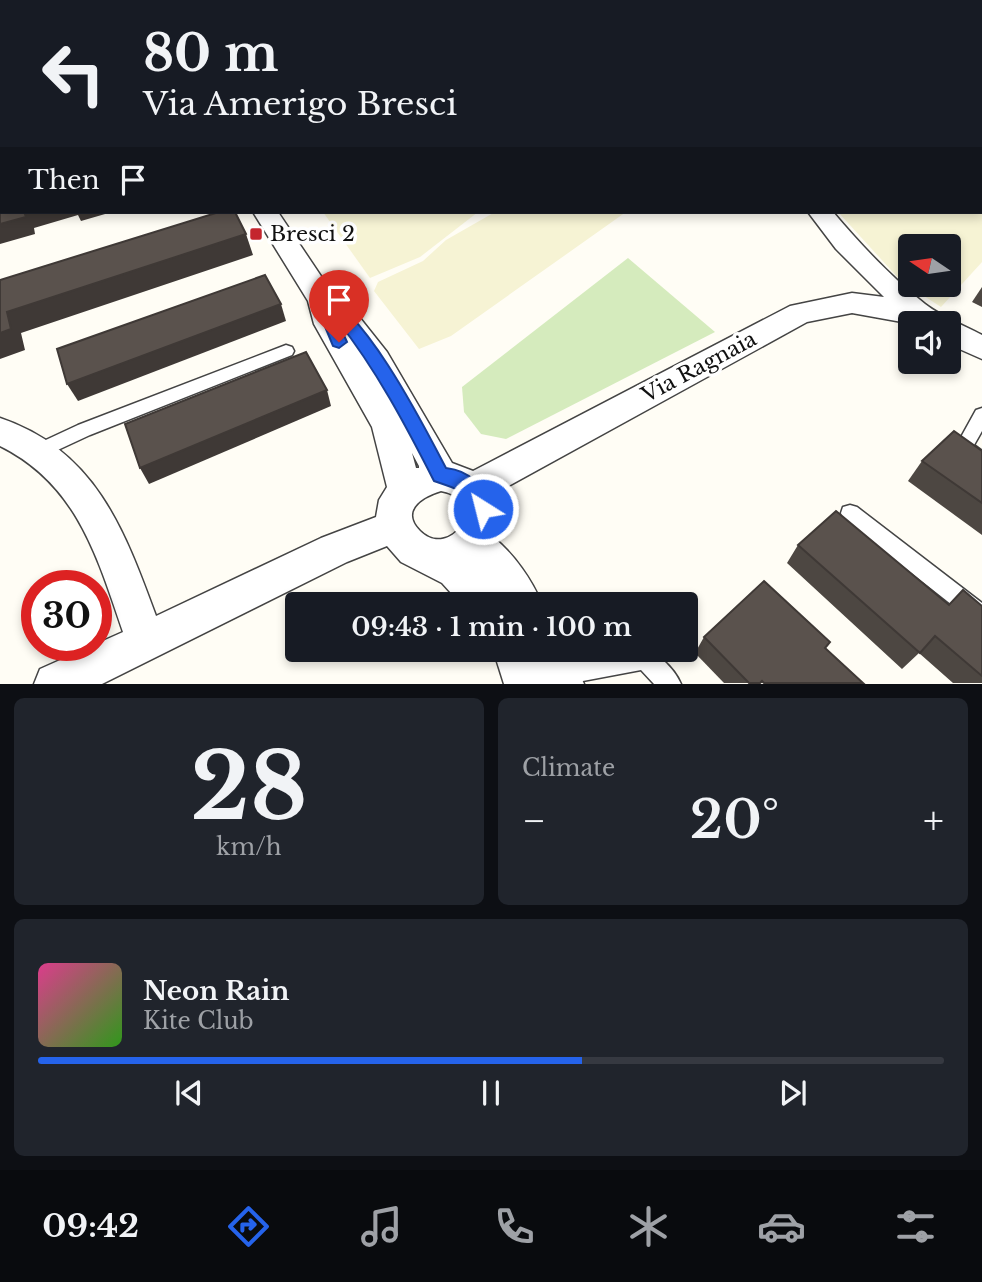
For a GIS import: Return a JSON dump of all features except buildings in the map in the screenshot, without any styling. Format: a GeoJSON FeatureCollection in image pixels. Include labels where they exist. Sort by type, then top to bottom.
{"type":"FeatureCollection","features":[{"type":"Feature","properties":{"kind":"street"},"geometry":{"type":"LineString","coordinates":[[253,214],[321,300],[341,314],[359,337],[409,415],[441,476]]}},
{"type":"Feature","properties":{"kind":"street"},"geometry":{"type":"LineString","coordinates":[[822,214],[845,243],[918,311]]}},
{"type":"Feature","properties":{"kind":"street"},"geometry":{"type":"LineString","coordinates":[[321,300],[329,324],[348,360],[388,425],[405,490]]}},
{"type":"Feature","properties":{"kind":"street","name":"Via Ragnaia"},"geometry":{"type":"LineString","coordinates":[[473,488],[800,313],[852,303],[898,312]]}},
{"type":"Feature","properties":{"kind":"street"},"geometry":{"type":"LineString","coordinates":[[961,337],[982,348]]}},
{"type":"Feature","properties":{"kind":"street"},"geometry":{"type":"LineString","coordinates":[[0,430],[41,450],[82,491],[108,539],[146,642]]}},
{"type":"Feature","properties":{"kind":"street"},"geometry":{"type":"LineString","coordinates":[[430,556],[445,556],[460,551],[472,542],[484,521],[480,498],[473,488],[453,477],[428,477],[405,490],[393,514],[394,526],[407,546],[455,571],[475,592]]}},
{"type":"Feature","properties":{"kind":"street"},"geometry":{"type":"LineString","coordinates":[[55,684],[334,550],[394,526]]}},
{"type":"Feature","properties":{"kind":"street"},"geometry":{"type":"LineString","coordinates":[[472,542],[492,559],[515,592]]}},
{"type":"Feature","properties":{"kind":"street"},"geometry":{"type":"LineString","coordinates":[[532,662],[549,673]]}},
{"type":"Feature","properties":{"kind":"lane"},"geometry":{"type":"LineString","coordinates":[[41,450],[84,430],[286,351]]}},
{"type":"Feature","properties":{"kind":"lane"},"geometry":{"type":"LineString","coordinates":[[982,415],[964,448],[982,460]]}},
{"type":"Feature","properties":{"kind":"lane"},"geometry":{"type":"LineString","coordinates":[[849,513],[982,615]]}},
{"type":"Feature","properties":{"kind":"lane"},"geometry":{"type":"LineString","coordinates":[[549,673],[645,659],[670,684]]}},
{"type":"Feature","properties":{"kind":"shaded area"},"geometry":{"type":"Polygon","coordinates":[[[324,214],[475,214],[420,257],[370,278],[324,214]]]}},
{"type":"Feature","properties":{"kind":"shaded area"},"geometry":{"type":"Polygon","coordinates":[[[492,214],[623,214],[451,336],[419,349],[374,291],[378,282],[423,261],[446,240],[492,214]]]}},
{"type":"Feature","properties":{"kind":"shaded area"},"geometry":{"type":"Polygon","coordinates":[[[840,214],[982,214],[982,262],[961,285],[961,234],[898,234],[898,278],[840,214]]]}},
{"type":"Feature","properties":{"kind":"shaded area"},"geometry":{"type":"Polygon","coordinates":[[[927,298],[949,298],[941,307],[927,298]]]}},
{"type":"Feature","properties":{"kind":"green space"},"geometry":{"type":"Polygon","coordinates":[[[628,258],[715,332],[506,439],[481,434],[464,412],[462,387],[628,258]]]}},
{"type":"Feature","properties":{"kind":"place","name":"Bresci 2"},"geometry":{"type":"Point","coordinates":[256,234]}},
{"type":"Feature","properties":{"kind":"route"},"geometry":{"type":"LineString","coordinates":[[339,342],[329,324],[321,300],[341,314],[359,337],[409,415],[441,476],[453,477],[473,488],[483,509]]}}]}
